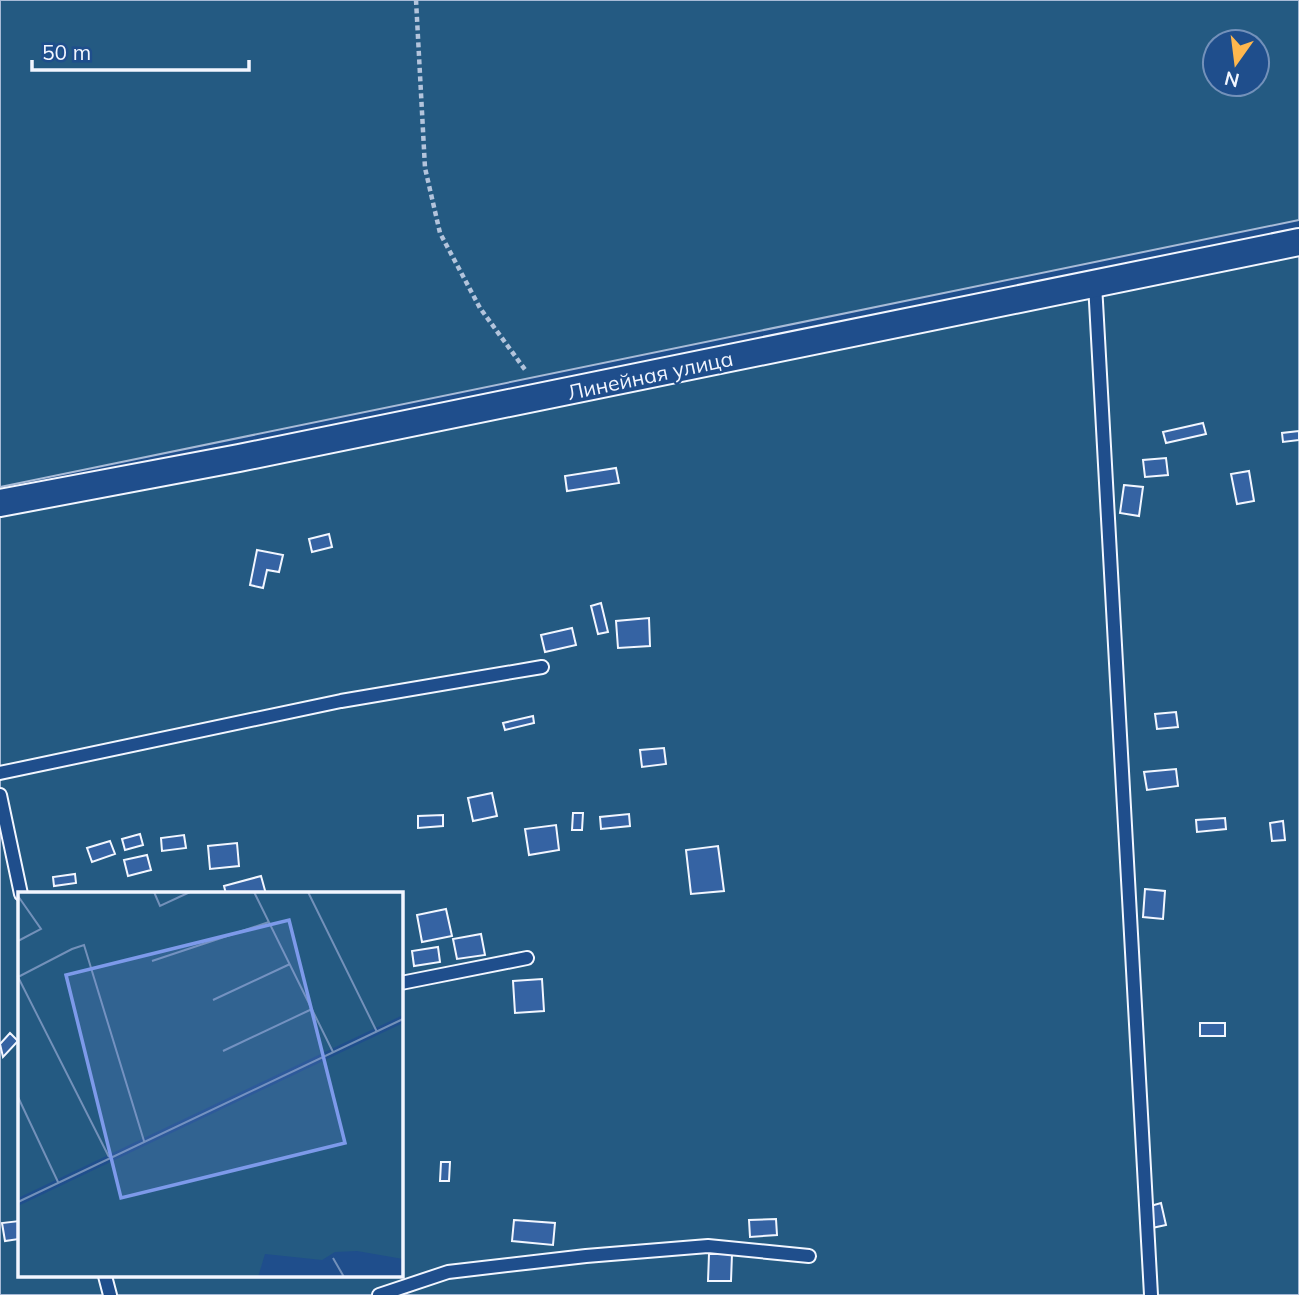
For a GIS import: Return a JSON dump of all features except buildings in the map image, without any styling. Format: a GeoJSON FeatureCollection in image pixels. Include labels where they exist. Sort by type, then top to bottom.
{"type":"FeatureCollection","features":[{"type":"Feature","properties":{"kind":"street","name":"Линейная улица"},"geometry":{"type":"LineString","coordinates":[[0,503],[538,398],[1299,242]]}},
{"type":"Feature","properties":{"kind":"lane"},"geometry":{"type":"LineString","coordinates":[[1095,284],[1151,1295]]}},
{"type":"Feature","properties":{"kind":"lane"},"geometry":{"type":"LineString","coordinates":[[0,774],[341,701],[542,667]]}},
{"type":"Feature","properties":{"kind":"lane"},"geometry":{"type":"LineString","coordinates":[[0,795],[21,892]]}},
{"type":"Feature","properties":{"kind":"lane"},"geometry":{"type":"LineString","coordinates":[[402,983],[527,958]]}},
{"type":"Feature","properties":{"kind":"lane"},"geometry":{"type":"LineString","coordinates":[[379,1295],[448,1272],[586,1256],[708,1246],[809,1255]]}},
{"type":"Feature","properties":{"kind":"lane"},"geometry":{"type":"LineString","coordinates":[[106,1278],[110,1295]]}},
{"type":"Feature","properties":{"kind":"path"},"geometry":{"type":"LineString","coordinates":[[416,0],[425,168],[440,233],[480,308],[522,363],[538,398]]}},
{"type":"Feature","properties":{"kind":"shaded area"},"geometry":{"type":"Polygon","coordinates":[[[0,0],[1299,0],[1299,220],[0,487],[0,0]]]}},
{"type":"Feature","properties":{"kind":"shaded area"},"geometry":{"type":"Polygon","coordinates":[[[1299,253],[1299,1295],[0,1295],[0,514],[1299,253]]]}}]}
